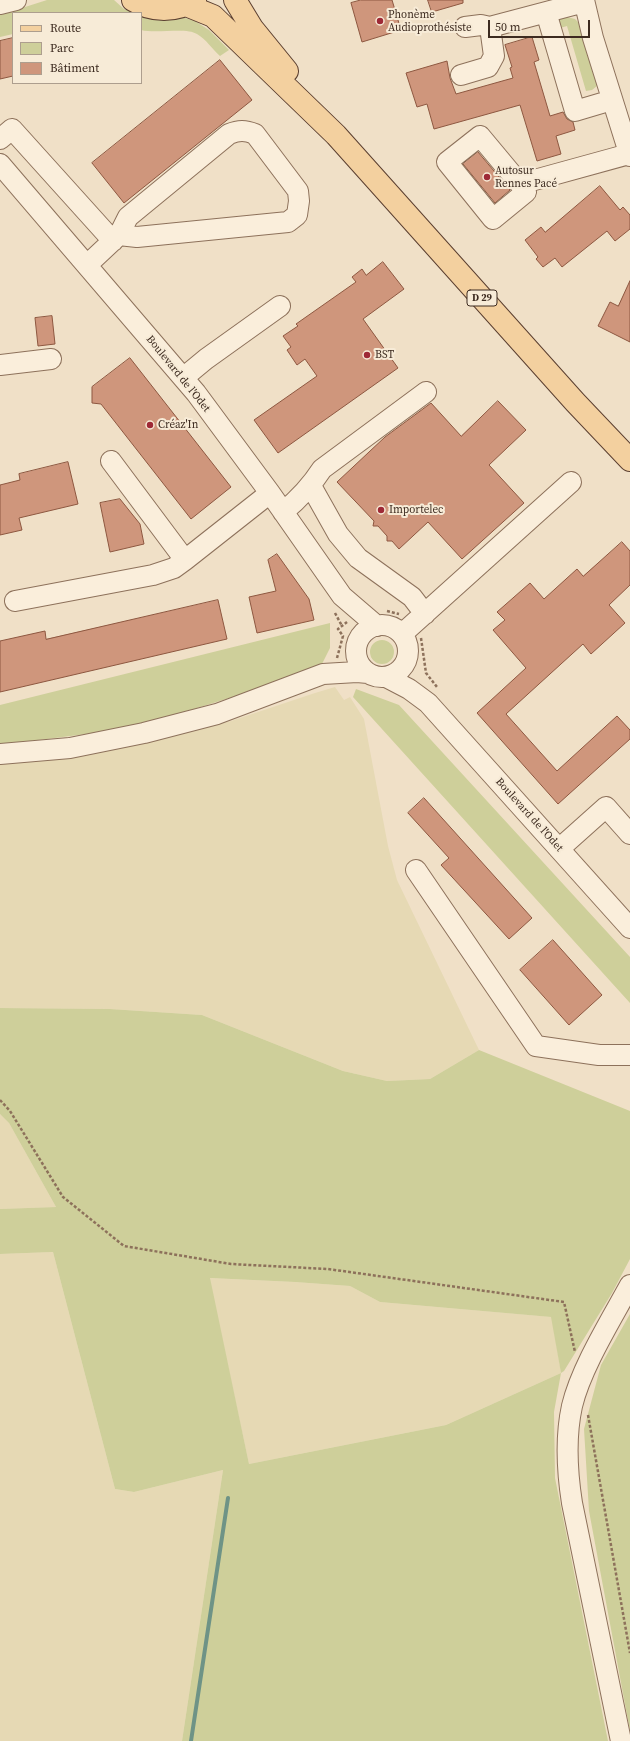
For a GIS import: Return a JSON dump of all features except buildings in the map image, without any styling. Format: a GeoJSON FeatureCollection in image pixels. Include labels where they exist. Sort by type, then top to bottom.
{"type":"FeatureCollection","features":[{"type":"Feature","properties":{"kind":"main road"},"geometry":{"type":"LineString","coordinates":[[133,0],[144,6],[161,9],[170,9],[190,2]]}},
{"type":"Feature","properties":{"kind":"main road","name":"D 29"},"geometry":{"type":"LineString","coordinates":[[235,0],[252,28],[336,135],[575,402],[630,460]]}},
{"type":"Feature","properties":{"kind":"main road","name":"D 29"},"geometry":{"type":"LineString","coordinates":[[190,2],[213,16],[336,135]]}},
{"type":"Feature","properties":{"kind":"street"},"geometry":{"type":"LineString","coordinates":[[0,4],[16,0]]}},
{"type":"Feature","properties":{"kind":"street"},"geometry":{"type":"LineString","coordinates":[[465,26],[481,25],[490,27],[584,1],[593,38],[630,155],[520,184]]}},
{"type":"Feature","properties":{"kind":"street"},"geometry":{"type":"LineString","coordinates":[[546,12],[575,111],[612,100]]}},
{"type":"Feature","properties":{"kind":"street"},"geometry":{"type":"LineString","coordinates":[[460,75],[488,66],[494,56],[490,27]]}},
{"type":"Feature","properties":{"kind":"street"},"geometry":{"type":"LineString","coordinates":[[0,140],[12,129],[116,238],[288,222],[297,215],[299,201],[298,191],[255,134],[247,131],[238,131],[229,134],[128,217],[116,238],[87,265]]}},
{"type":"Feature","properties":{"kind":"street","name":"Boulevard de l'Odet"},"geometry":{"type":"LineString","coordinates":[[0,164],[183,378],[270,493],[342,596],[377,626],[391,627],[402,634],[408,646],[407,660],[428,703]]}},
{"type":"Feature","properties":{"kind":"street"},"geometry":{"type":"LineString","coordinates":[[183,378],[206,359],[280,306]]}},
{"type":"Feature","properties":{"kind":"street"},"geometry":{"type":"LineString","coordinates":[[0,365],[51,359]]}},
{"type":"Feature","properties":{"kind":"street"},"geometry":{"type":"LineString","coordinates":[[283,512],[299,500],[311,486],[322,469],[426,392]]}},
{"type":"Feature","properties":{"kind":"street"},"geometry":{"type":"LineString","coordinates":[[111,461],[185,560]]}},
{"type":"Feature","properties":{"kind":"street"},"geometry":{"type":"LineString","coordinates":[[402,634],[571,482]]}},
{"type":"Feature","properties":{"kind":"street"},"geometry":{"type":"LineString","coordinates":[[311,486],[338,534],[358,558],[412,598],[425,614]]}},
{"type":"Feature","properties":{"kind":"street"},"geometry":{"type":"LineString","coordinates":[[15,601],[153,575],[174,568],[270,493]]}},
{"type":"Feature","properties":{"kind":"street","name":"Boulevard de l'Odet"},"geometry":{"type":"LineString","coordinates":[[342,596],[357,647],[358,660],[362,668],[409,689],[428,703],[630,928]]}},
{"type":"Feature","properties":{"kind":"street"},"geometry":{"type":"LineString","coordinates":[[0,754],[70,748],[192,722],[238,707],[323,674],[357,647],[366,631],[377,626]]}},
{"type":"Feature","properties":{"kind":"street"},"geometry":{"type":"LineString","coordinates":[[323,674],[356,672],[377,675],[399,672],[407,660]]}},
{"type":"Feature","properties":{"kind":"street"},"geometry":{"type":"LineString","coordinates":[[559,849],[606,807],[630,834]]}},
{"type":"Feature","properties":{"kind":"street"},"geometry":{"type":"LineString","coordinates":[[416,870],[536,1046],[599,1055],[630,1055]]}},
{"type":"Feature","properties":{"kind":"street"},"geometry":{"type":"LineString","coordinates":[[621,1741],[585,1569],[568,1478],[567,1457],[570,1419],[581,1379],[630,1285]]}},
{"type":"Feature","properties":{"kind":"path"},"geometry":{"type":"LineString","coordinates":[[0,1100],[10,1111],[63,1197],[124,1246],[231,1264],[328,1269],[564,1302],[581,1379]]}},
{"type":"Feature","properties":{"kind":"path"},"geometry":{"type":"LineString","coordinates":[[587,1410],[630,1653]]}},
{"type":"Feature","properties":{"kind":"shaded area"},"geometry":{"type":"Polygon","coordinates":[[[335,687],[344,700],[350,697],[364,719],[388,846],[397,880],[479,1050],[430,1079],[387,1081],[343,1071],[202,1015],[110,1009],[0,1008],[0,760],[150,740],[231,721],[335,687]]]}},
{"type":"Feature","properties":{"kind":"shaded area"},"geometry":{"type":"Polygon","coordinates":[[[0,1114],[9,1123],[56,1207],[0,1209],[0,1114]]]}},
{"type":"Feature","properties":{"kind":"shaded area"},"geometry":{"type":"Polygon","coordinates":[[[53,1252],[115,1489],[134,1492],[223,1470],[182,1741],[0,1741],[0,1254],[53,1252]]]}},
{"type":"Feature","properties":{"kind":"shaded area"},"geometry":{"type":"Polygon","coordinates":[[[209,1278],[350,1286],[380,1302],[552,1317],[561,1373],[446,1425],[249,1464],[209,1278]]]}},
{"type":"Feature","properties":{"kind":"green space"},"geometry":{"type":"Polygon","coordinates":[[[47,0],[114,0],[124,9],[132,12],[12,12],[12,34],[0,37],[0,15],[47,0]]]}},
{"type":"Feature","properties":{"kind":"green space"},"geometry":{"type":"Polygon","coordinates":[[[142,16],[185,18],[195,21],[209,30],[229,50],[220,56],[203,39],[192,32],[142,30],[142,16]]]}},
{"type":"Feature","properties":{"kind":"green space"},"geometry":{"type":"Polygon","coordinates":[[[563,16],[575,19],[579,23],[597,84],[597,86],[592,90],[586,91],[567,26],[557,29],[554,19],[563,16]]]}},
{"type":"Feature","properties":{"kind":"green space"},"geometry":{"type":"Polygon","coordinates":[[[330,623],[330,648],[319,670],[133,728],[0,745],[0,705],[330,623]]]}},
{"type":"Feature","properties":{"kind":"green space"},"geometry":{"type":"Polygon","coordinates":[[[382,640],[387,641],[393,647],[393,657],[387,663],[382,664],[377,663],[371,657],[370,652],[371,647],[377,641],[382,640]]]}},
{"type":"Feature","properties":{"kind":"green space"},"geometry":{"type":"Polygon","coordinates":[[[356,689],[399,705],[630,957],[630,1003],[353,697],[356,689]]]}},
{"type":"Feature","properties":{"kind":"green space"},"geometry":{"type":"Polygon","coordinates":[[[0,1008],[110,1009],[202,1015],[343,1071],[387,1081],[430,1079],[479,1050],[630,1111],[630,1259],[612,1293],[564,1371],[561,1373],[554,1412],[555,1478],[608,1741],[182,1741],[223,1470],[134,1492],[115,1489],[53,1252],[0,1254],[0,1209],[56,1207],[9,1123],[0,1114],[0,1008]],[[210,1278],[249,1464],[446,1425],[561,1373],[551,1317],[380,1302],[350,1286],[210,1278]]]}},
{"type":"Feature","properties":{"kind":"green space"},"geometry":{"type":"Polygon","coordinates":[[[630,1314],[630,1731],[589,1511],[584,1429],[601,1365],[630,1314]]]}},
{"type":"Feature","properties":{"kind":"waterway"},"geometry":{"type":"LineString","coordinates":[[191,1741],[228,1498]]}},
{"type":"Feature","properties":{"kind":"place","name":"Phonème Audioprothésiste"},"geometry":{"type":"Point","coordinates":[380,21]}},
{"type":"Feature","properties":{"kind":"place","name":"Autosur Rennes Pacé"},"geometry":{"type":"Point","coordinates":[487,177]}},
{"type":"Feature","properties":{"kind":"place","name":"BST"},"geometry":{"type":"Point","coordinates":[367,355]}},
{"type":"Feature","properties":{"kind":"place","name":"Créaz'In"},"geometry":{"type":"Point","coordinates":[150,425]}},
{"type":"Feature","properties":{"kind":"place","name":"Importelec"},"geometry":{"type":"Point","coordinates":[381,510]}}]}
